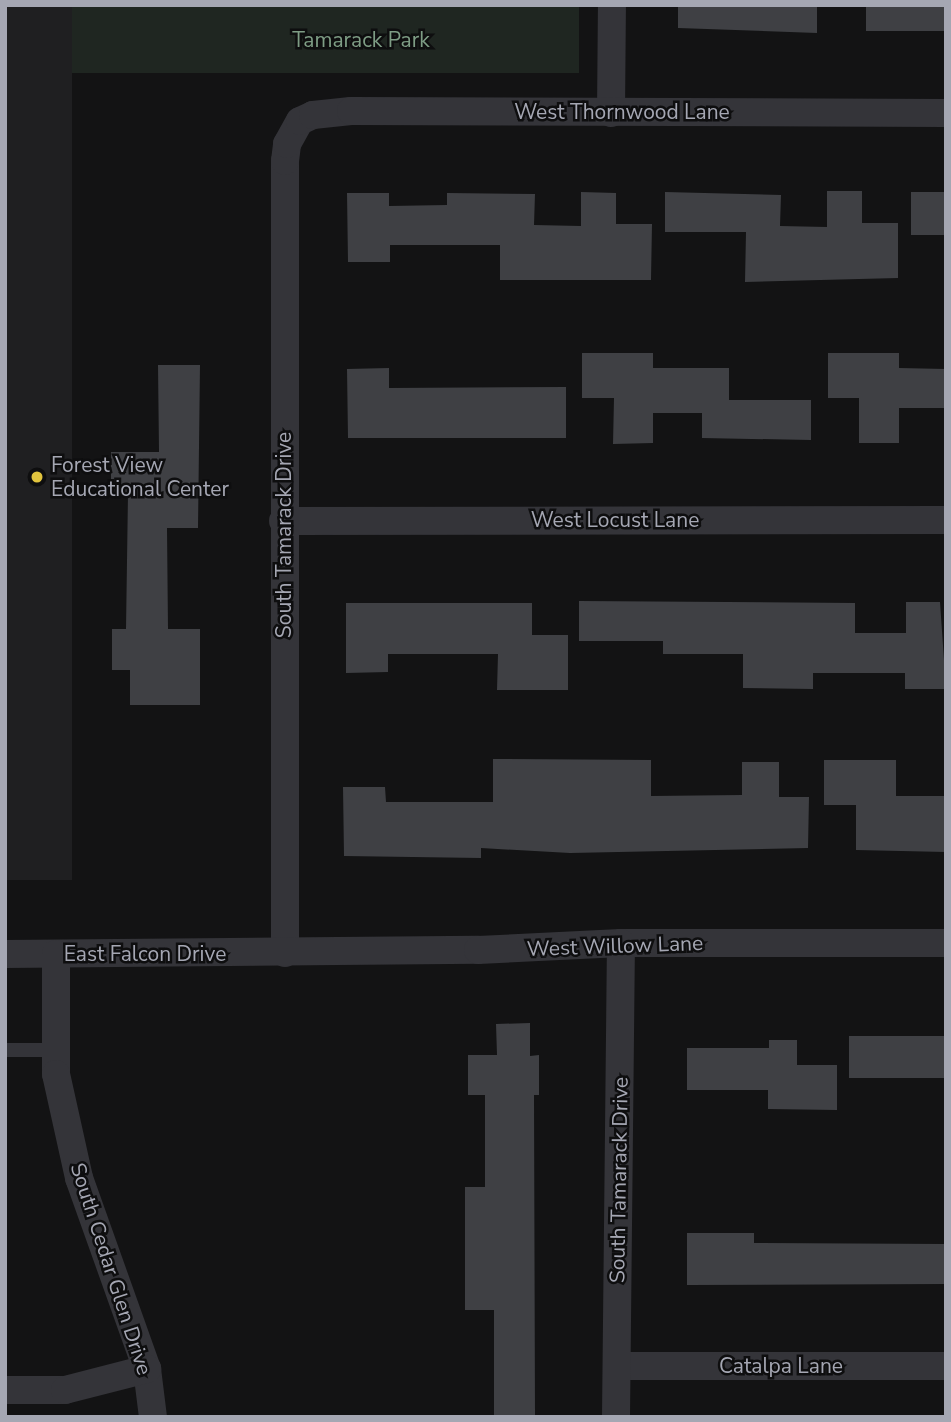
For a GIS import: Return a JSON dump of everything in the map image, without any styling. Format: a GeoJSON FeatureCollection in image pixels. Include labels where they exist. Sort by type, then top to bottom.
{"type":"FeatureCollection","features":[{"type":"Feature","properties":{"kind":"street"},"geometry":{"type":"LineString","coordinates":[[611,113],[612,5]]}},
{"type":"Feature","properties":{"kind":"street","name":"West Thornwood Lane"},"geometry":{"type":"LineString","coordinates":[[300,121],[351,111],[946,113]]}},
{"type":"Feature","properties":{"kind":"street","name":"South Tamarack Drive"},"geometry":{"type":"LineString","coordinates":[[285,953],[285,162],[287,144],[300,121]]}},
{"type":"Feature","properties":{"kind":"street","name":"West Locust Lane"},"geometry":{"type":"LineString","coordinates":[[284,521],[946,520]]}},
{"type":"Feature","properties":{"kind":"street","name":"South Tamarack Drive"},"geometry":{"type":"LineString","coordinates":[[616,1417],[621,943]]}},
{"type":"Feature","properties":{"kind":"street","name":"West Willow Lane"},"geometry":{"type":"LineString","coordinates":[[285,953],[621,943],[946,943]]}},
{"type":"Feature","properties":{"kind":"street","name":"East Falcon Drive"},"geometry":{"type":"LineString","coordinates":[[5,954],[285,953]]}},
{"type":"Feature","properties":{"kind":"street","name":"South Cedar Glen Drive"},"geometry":{"type":"LineString","coordinates":[[56,954],[57,1074],[79,1178],[147,1369],[153,1417]]}},
{"type":"Feature","properties":{"kind":"street","name":"Catalpa Lane"},"geometry":{"type":"LineString","coordinates":[[617,1366],[946,1366]]}},
{"type":"Feature","properties":{"kind":"street"},"geometry":{"type":"LineString","coordinates":[[5,1390],[65,1390],[147,1369]]}},
{"type":"Feature","properties":{"kind":"lane"},"geometry":{"type":"LineString","coordinates":[[5,1050],[57,1050]]}},
{"type":"Feature","properties":{"kind":"shaded area","name":"Forest View Educational Center"},"geometry":{"type":"Polygon","coordinates":[[[5,5],[72,5],[72,880],[5,880],[5,5]]]}},
{"type":"Feature","properties":{"kind":"green space","name":"Tamarack Park"},"geometry":{"type":"Polygon","coordinates":[[[72,5],[579,5],[579,73],[72,73],[72,5]]]}},
{"type":"Feature","properties":{"kind":"building"},"geometry":{"type":"Polygon","coordinates":[[[678,5],[817,5],[817,33],[678,28],[678,5]]]}},
{"type":"Feature","properties":{"kind":"building"},"geometry":{"type":"Polygon","coordinates":[[[866,5],[946,5],[946,31],[866,31],[866,5]]]}},
{"type":"Feature","properties":{"kind":"building"},"geometry":{"type":"Polygon","coordinates":[[[827,191],[862,191],[862,223],[898,223],[898,278],[745,282],[746,232],[665,232],[665,192],[781,195],[780,226],[827,227],[827,191]]]}},
{"type":"Feature","properties":{"kind":"building"},"geometry":{"type":"Polygon","coordinates":[[[581,192],[616,193],[616,224],[652,224],[651,280],[500,280],[500,245],[390,245],[390,262],[348,262],[347,193],[389,193],[389,206],[447,205],[447,193],[535,194],[534,225],[581,226],[581,192]]]}},
{"type":"Feature","properties":{"kind":"building"},"geometry":{"type":"Polygon","coordinates":[[[911,192],[946,192],[946,235],[911,235],[911,192]]]}},
{"type":"Feature","properties":{"kind":"building"},"geometry":{"type":"Polygon","coordinates":[[[582,353],[653,353],[653,368],[729,368],[729,400],[811,400],[811,440],[702,438],[702,413],[653,413],[653,443],[613,444],[614,398],[582,398],[582,353]]]}},
{"type":"Feature","properties":{"kind":"building"},"geometry":{"type":"Polygon","coordinates":[[[828,353],[899,353],[899,368],[946,369],[946,408],[899,408],[899,443],[859,443],[859,398],[828,398],[828,353]]]}},
{"type":"Feature","properties":{"kind":"building"},"geometry":{"type":"Polygon","coordinates":[[[158,365],[200,365],[198,528],[167,528],[168,629],[200,629],[200,705],[130,705],[130,670],[112,670],[112,629],[126,629],[128,493],[111,493],[111,452],[159,452],[158,365]]]}},
{"type":"Feature","properties":{"kind":"building"},"geometry":{"type":"Polygon","coordinates":[[[389,368],[389,388],[566,387],[566,438],[348,438],[347,369],[389,368]]]}},
{"type":"Feature","properties":{"kind":"building"},"geometry":{"type":"Polygon","coordinates":[[[579,601],[855,603],[855,633],[906,633],[906,602],[940,602],[946,689],[905,689],[905,673],[813,673],[813,689],[743,688],[743,654],[663,654],[663,641],[579,641],[579,601]]]}},
{"type":"Feature","properties":{"kind":"building"},"geometry":{"type":"Polygon","coordinates":[[[346,603],[532,603],[532,635],[568,635],[568,690],[497,690],[498,654],[388,654],[388,672],[346,673],[346,603]]]}},
{"type":"Feature","properties":{"kind":"building"},"geometry":{"type":"Polygon","coordinates":[[[493,759],[651,760],[651,796],[742,795],[742,762],[779,762],[779,797],[809,797],[808,848],[570,853],[481,848],[481,858],[344,856],[343,787],[385,787],[386,802],[493,802],[493,759]]]}},
{"type":"Feature","properties":{"kind":"building"},"geometry":{"type":"Polygon","coordinates":[[[824,760],[896,760],[896,796],[946,796],[946,852],[856,850],[856,805],[824,805],[824,760]]]}},
{"type":"Feature","properties":{"kind":"building"},"geometry":{"type":"Polygon","coordinates":[[[530,1023],[530,1056],[539,1055],[539,1095],[534,1095],[535,1417],[494,1417],[494,1310],[465,1310],[465,1187],[485,1187],[485,1095],[468,1095],[468,1055],[497,1055],[496,1024],[530,1023]]]}},
{"type":"Feature","properties":{"kind":"building"},"geometry":{"type":"Polygon","coordinates":[[[849,1036],[946,1036],[946,1078],[849,1078],[849,1036]]]}},
{"type":"Feature","properties":{"kind":"building"},"geometry":{"type":"Polygon","coordinates":[[[769,1040],[797,1040],[797,1065],[837,1065],[837,1110],[768,1109],[768,1090],[687,1090],[687,1048],[769,1048],[769,1040]]]}},
{"type":"Feature","properties":{"kind":"building"},"geometry":{"type":"Polygon","coordinates":[[[687,1233],[754,1233],[754,1243],[946,1244],[946,1284],[687,1285],[687,1233]]]}},
{"type":"Feature","properties":{"kind":"place","name":"Forest View Educational Center"},"geometry":{"type":"Point","coordinates":[37,477]}}]}
